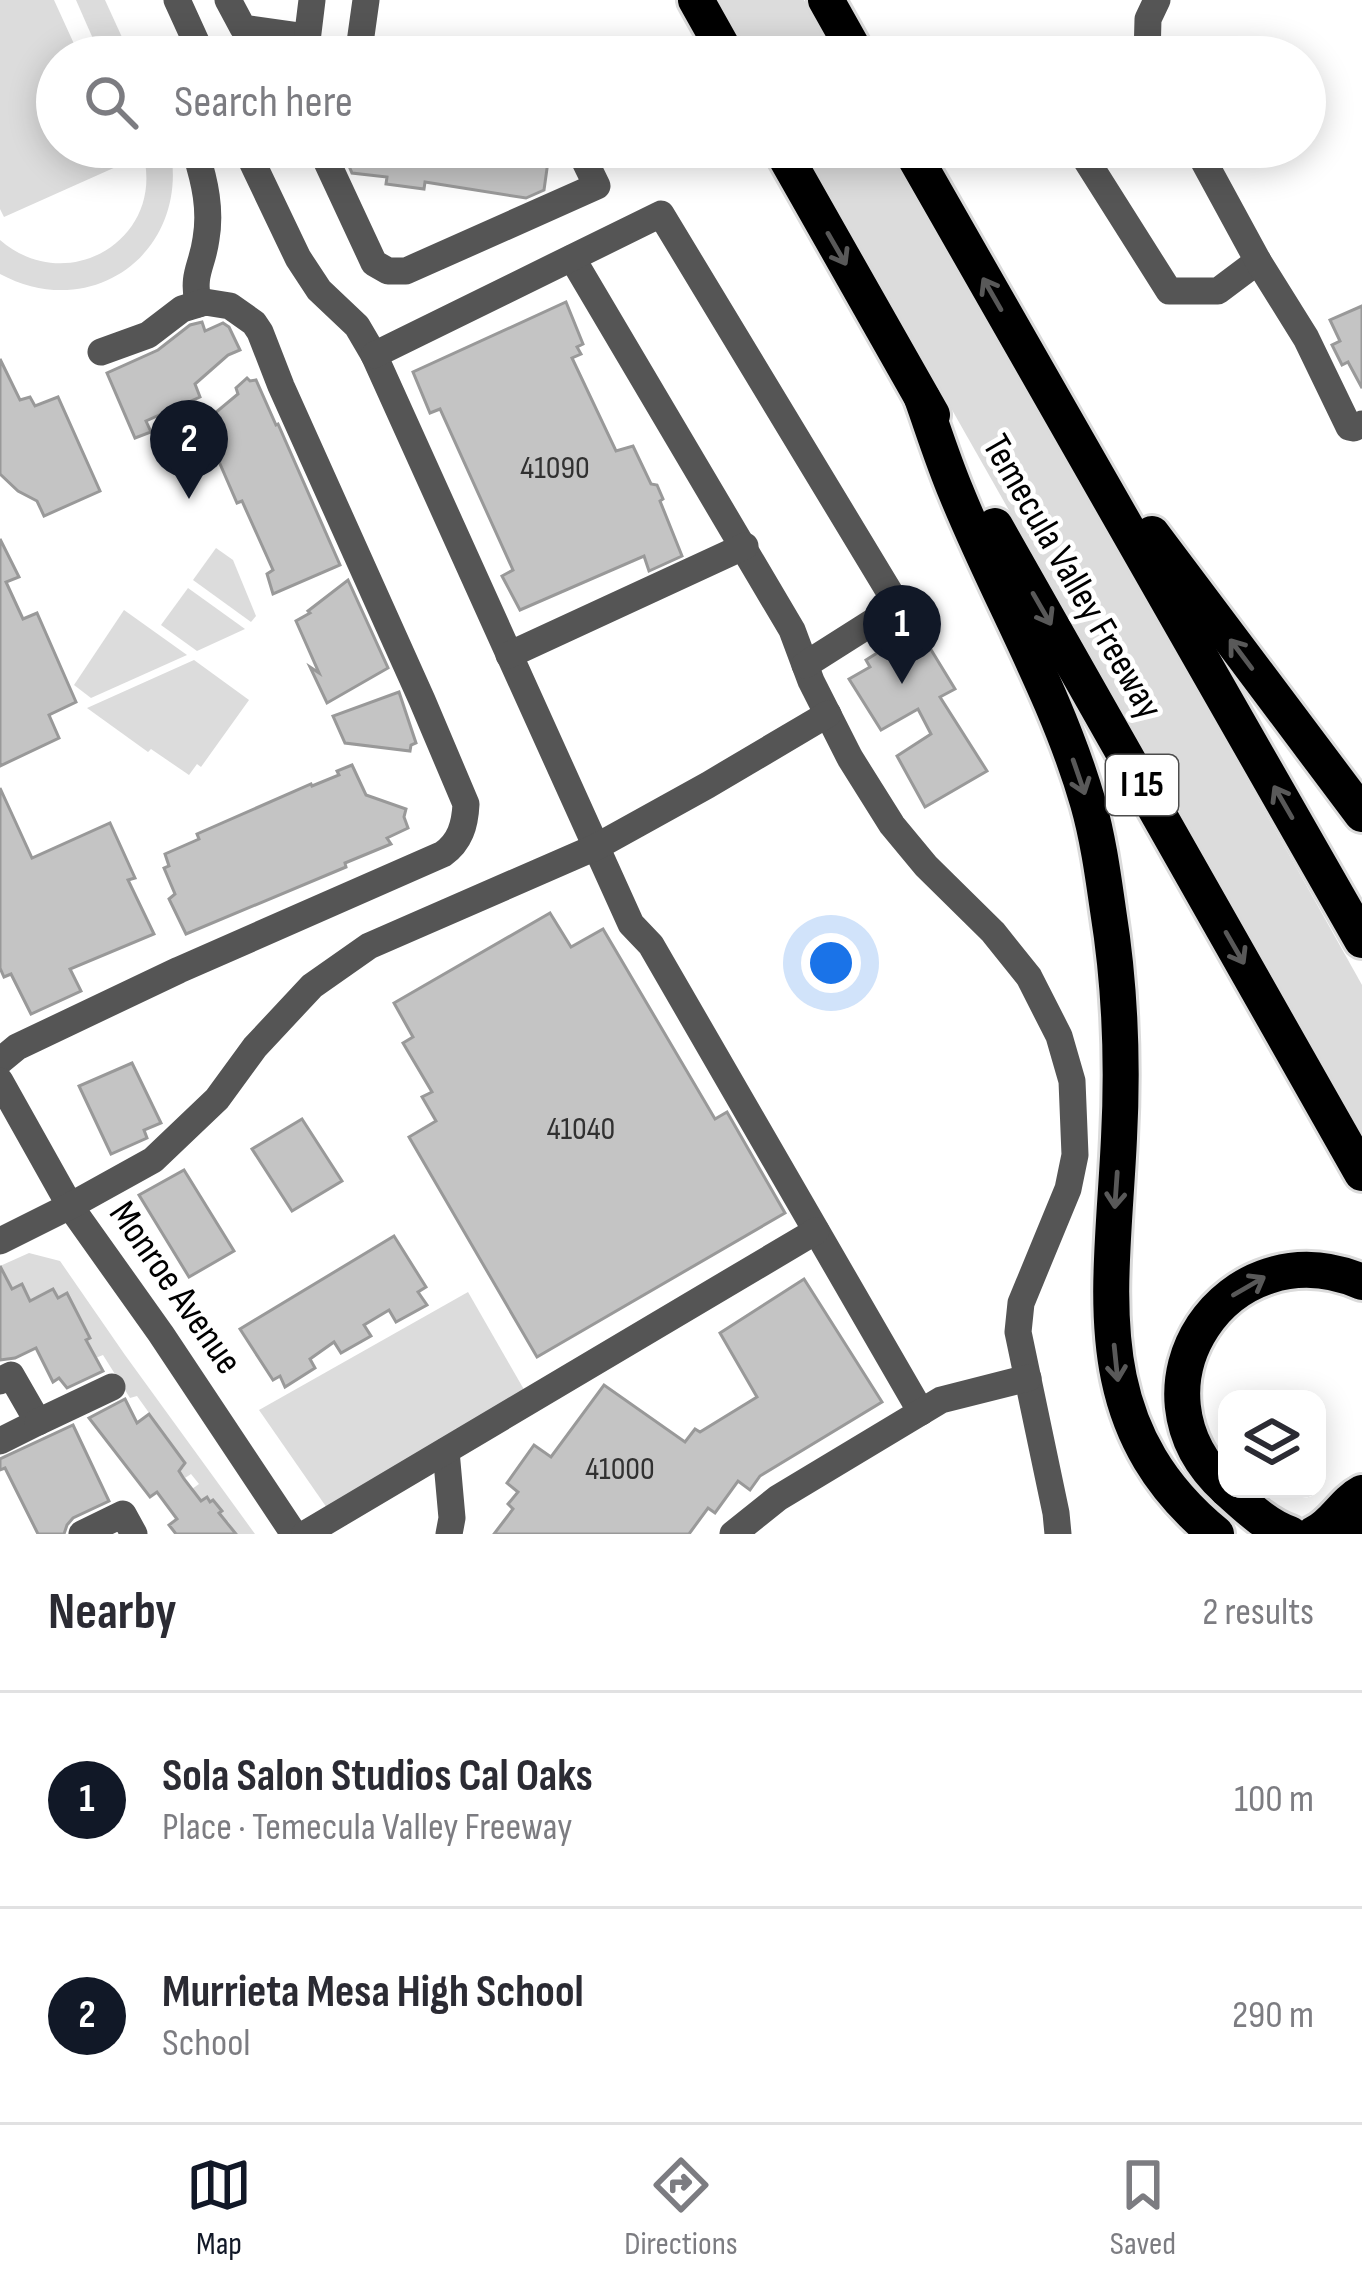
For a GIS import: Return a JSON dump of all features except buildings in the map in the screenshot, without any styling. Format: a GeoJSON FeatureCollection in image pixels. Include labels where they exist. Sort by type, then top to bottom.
{"type":"FeatureCollection","features":[{"type":"Feature","properties":{"kind":"highway"},"geometry":{"type":"LineString","coordinates":[[696,0],[716,36]]}},
{"type":"Feature","properties":{"kind":"highway"},"geometry":{"type":"LineString","coordinates":[[826,0],[846,36]]}},
{"type":"Feature","properties":{"kind":"highway","name":"Temecula Valley Freeway"},"geometry":{"type":"LineString","coordinates":[[792,168],[1362,1173]]}},
{"type":"Feature","properties":{"kind":"highway","name":"Temecula Valley Freeway"},"geometry":{"type":"LineString","coordinates":[[921,168],[1362,940]]}},
{"type":"Feature","properties":{"kind":"highway"},"geometry":{"type":"LineString","coordinates":[[1050,396],[1362,814]]}},
{"type":"Feature","properties":{"kind":"highway"},"geometry":{"type":"LineString","coordinates":[[922,398],[956,493],[1066,739],[1088,804],[1108,909],[1118,998],[1119,1133],[1111,1298],[1117,1378],[1132,1426],[1149,1459],[1177,1496],[1216,1534]]}},
{"type":"Feature","properties":{"kind":"highway"},"geometry":{"type":"LineString","coordinates":[[1218,1479],[1200,1459],[1187,1432],[1183,1408],[1183,1370],[1204,1323],[1228,1298],[1258,1278],[1307,1269],[1340,1273],[1362,1282]]}},
{"type":"Feature","properties":{"kind":"highway"},"geometry":{"type":"LineString","coordinates":[[1314,1534],[1362,1493]]}},
{"type":"Feature","properties":{"kind":"highway"},"geometry":{"type":"LineString","coordinates":[[1237,1498],[1290,1534]]}},
{"type":"Feature","properties":{"kind":"main road"},"geometry":{"type":"LineString","coordinates":[[1353,1534],[1362,1524]]}},
{"type":"Feature","properties":{"kind":"street"},"geometry":{"type":"LineString","coordinates":[[177,0],[193,36]]}},
{"type":"Feature","properties":{"kind":"street"},"geometry":{"type":"LineString","coordinates":[[228,0],[243,28],[270,36]]}},
{"type":"Feature","properties":{"kind":"street"},"geometry":{"type":"LineString","coordinates":[[307,36],[312,0]]}},
{"type":"Feature","properties":{"kind":"street"},"geometry":{"type":"LineString","coordinates":[[361,36],[366,0]]}},
{"type":"Feature","properties":{"kind":"street"},"geometry":{"type":"LineString","coordinates":[[1146,36],[1157,0]]}},
{"type":"Feature","properties":{"kind":"street"},"geometry":{"type":"LineString","coordinates":[[198,304],[194,284],[206,247],[208,214],[200,168]]}},
{"type":"Feature","properties":{"kind":"street"},"geometry":{"type":"LineString","coordinates":[[255,168],[298,258],[319,290],[357,326],[374,355],[631,924],[651,945],[921,1412]]}},
{"type":"Feature","properties":{"kind":"street"},"geometry":{"type":"LineString","coordinates":[[330,168],[374,262],[388,271],[406,271],[597,186],[588,168]]}},
{"type":"Feature","properties":{"kind":"street"},"geometry":{"type":"LineString","coordinates":[[1091,168],[1169,290],[1218,291],[1258,261]]}},
{"type":"Feature","properties":{"kind":"street"},"geometry":{"type":"LineString","coordinates":[[1207,168],[1306,338],[1348,427],[1362,424]]}},
{"type":"Feature","properties":{"kind":"street"},"geometry":{"type":"LineString","coordinates":[[374,355],[661,214],[898,607],[805,665]]}},
{"type":"Feature","properties":{"kind":"street"},"geometry":{"type":"LineString","coordinates":[[572,258],[792,630],[850,758],[892,825],[1029,977],[1059,1036],[1072,1081],[1075,1155],[1068,1189],[1021,1303],[1018,1332],[1058,1534]]}},
{"type":"Feature","properties":{"kind":"street"},"geometry":{"type":"LineString","coordinates":[[0,1060],[17,1047],[179,970],[443,854],[459,839],[466,804],[254,323],[230,306],[205,302],[182,309],[148,335],[101,352]]}},
{"type":"Feature","properties":{"kind":"street"},"geometry":{"type":"LineString","coordinates":[[509,655],[745,546]]}},
{"type":"Feature","properties":{"kind":"street"},"geometry":{"type":"LineString","coordinates":[[0,1241],[153,1160],[217,1099],[255,1047],[312,986],[369,946],[596,847],[827,714]]}},
{"type":"Feature","properties":{"kind":"street","name":"Monroe Avenue"},"geometry":{"type":"LineString","coordinates":[[0,1081],[70,1206],[294,1534]]}},
{"type":"Feature","properties":{"kind":"street"},"geometry":{"type":"LineString","coordinates":[[305,1534],[815,1231]]}},
{"type":"Feature","properties":{"kind":"street"},"geometry":{"type":"LineString","coordinates":[[0,1381],[11,1375],[38,1422]]}},
{"type":"Feature","properties":{"kind":"street"},"geometry":{"type":"LineString","coordinates":[[733,1534],[778,1498],[941,1400],[1028,1378]]}},
{"type":"Feature","properties":{"kind":"street"},"geometry":{"type":"LineString","coordinates":[[0,1442],[112,1387]]}},
{"type":"Feature","properties":{"kind":"street"},"geometry":{"type":"LineString","coordinates":[[446,1451],[449,1534]]}},
{"type":"Feature","properties":{"kind":"street"},"geometry":{"type":"LineString","coordinates":[[82,1534],[123,1514],[134,1534]]}},
{"type":"Feature","properties":{"kind":"shaded area"},"geometry":{"type":"Polygon","coordinates":[[[0,0],[54,0],[70,36],[36,36],[36,168],[114,168],[4,217],[0,209],[0,0]]]}},
{"type":"Feature","properties":{"kind":"shaded area"},"geometry":{"type":"Polygon","coordinates":[[[76,0],[105,0],[121,36],[92,36],[76,0]]]}},
{"type":"Feature","properties":{"kind":"shaded area"},"geometry":{"type":"Polygon","coordinates":[[[719,0],[804,0],[825,36],[740,36],[719,0]]]}},
{"type":"Feature","properties":{"kind":"shaded area"},"geometry":{"type":"Polygon","coordinates":[[[144,168],[172,168],[165,218],[150,246],[128,268],[100,283],[69,290],[35,287],[0,274],[0,240],[27,257],[56,263],[83,260],[108,249],[128,231],[141,207],[144,168]]]}},
{"type":"Feature","properties":{"kind":"shaded area"},"geometry":{"type":"Polygon","coordinates":[[[815,168],[900,168],[1362,985],[1362,1133],[815,168]]]}},
{"type":"Feature","properties":{"kind":"shaded area"},"geometry":{"type":"Polygon","coordinates":[[[216,548],[233,560],[256,616],[251,622],[193,580],[216,548]]]}},
{"type":"Feature","properties":{"kind":"shaded area"},"geometry":{"type":"Polygon","coordinates":[[[188,588],[245,629],[197,651],[161,625],[188,588]]]}},
{"type":"Feature","properties":{"kind":"shaded area"},"geometry":{"type":"Polygon","coordinates":[[[124,610],[187,655],[91,698],[74,685],[124,610]]]}},
{"type":"Feature","properties":{"kind":"shaded area"},"geometry":{"type":"Polygon","coordinates":[[[194,660],[249,700],[201,767],[197,764],[189,775],[87,708],[194,660]]]}},
{"type":"Feature","properties":{"kind":"shaded area"},"geometry":{"type":"Polygon","coordinates":[[[29,1253],[60,1261],[255,1534],[236,1534],[228,1521],[217,1533],[208,1521],[221,1510],[214,1500],[201,1501],[192,1489],[199,1484],[191,1474],[185,1478],[179,1471],[184,1462],[137,1396],[130,1398],[103,1355],[88,1361],[89,1346],[67,1294],[58,1298],[53,1289],[30,1301],[22,1284],[12,1289],[0,1284],[0,1266],[29,1253]]]}},
{"type":"Feature","properties":{"kind":"shaded area"},"geometry":{"type":"Polygon","coordinates":[[[468,1292],[526,1393],[327,1508],[259,1410],[468,1292]]]}},
{"type":"Feature","properties":{"kind":"place","name":"Murrieta Mesa High School"},"geometry":{"type":"Point","coordinates":[189,499]}},
{"type":"Feature","properties":{"kind":"place","name":"Sola Salon Studios Cal Oaks"},"geometry":{"type":"Point","coordinates":[902,684]}}]}
